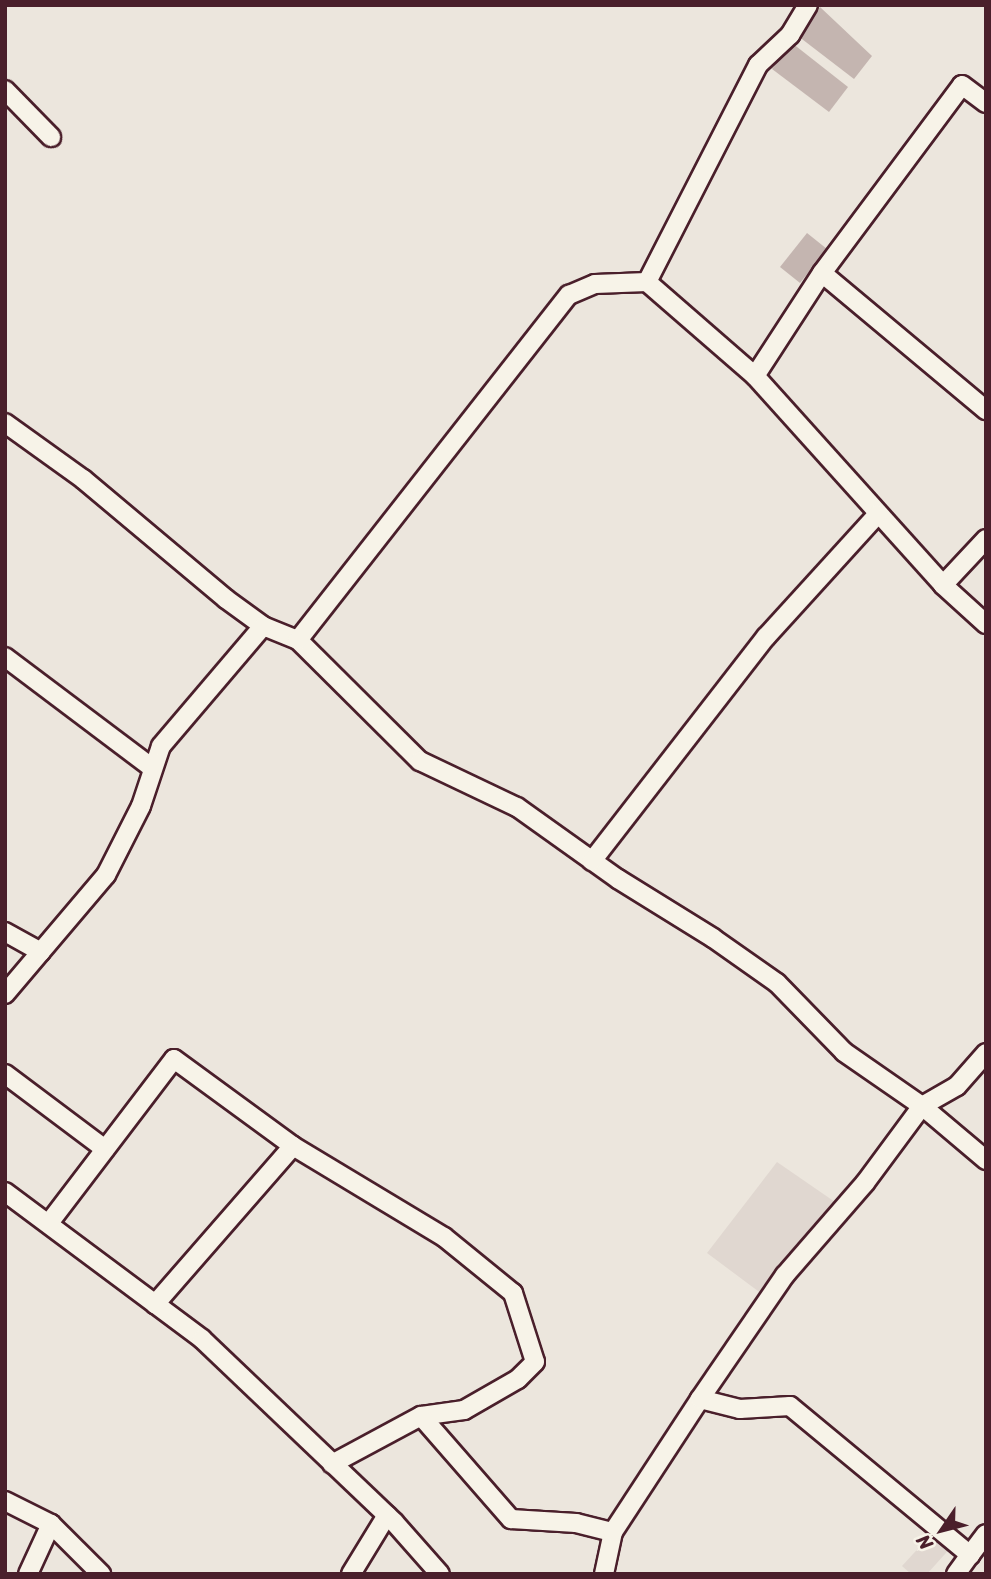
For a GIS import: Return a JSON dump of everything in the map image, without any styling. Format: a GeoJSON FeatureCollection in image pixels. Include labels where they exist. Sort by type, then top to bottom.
{"type":"FeatureCollection","features":[{"type":"Feature","properties":{"kind":"street"},"geometry":{"type":"LineString","coordinates":[[647,282],[689,190],[758,65],[790,35],[808,5]]}},
{"type":"Feature","properties":{"kind":"street"},"geometry":{"type":"LineString","coordinates":[[755,376],[822,273],[962,85],[986,103]]}},
{"type":"Feature","properties":{"kind":"street"},"geometry":{"type":"LineString","coordinates":[[5,90],[51,137]]}},
{"type":"Feature","properties":{"kind":"street"},"geometry":{"type":"LineString","coordinates":[[822,273],[986,410]]}},
{"type":"Feature","properties":{"kind":"street"},"geometry":{"type":"LineString","coordinates":[[298,640],[569,295],[596,284],[647,282],[755,376],[943,585],[986,624]]}},
{"type":"Feature","properties":{"kind":"street"},"geometry":{"type":"LineString","coordinates":[[5,423],[263,625],[298,640],[420,761],[517,807],[592,861],[778,983],[823,1035],[922,1105],[986,1160]]}},
{"type":"Feature","properties":{"kind":"street"},"geometry":{"type":"LineString","coordinates":[[592,861],[766,636],[878,514]]}},
{"type":"Feature","properties":{"kind":"street"},"geometry":{"type":"LineString","coordinates":[[943,585],[986,539]]}},
{"type":"Feature","properties":{"kind":"street"},"geometry":{"type":"LineString","coordinates":[[5,993],[106,875],[141,806],[151,767],[181,718],[263,625]]}},
{"type":"Feature","properties":{"kind":"street"},"geometry":{"type":"LineString","coordinates":[[5,657],[151,767]]}},
{"type":"Feature","properties":{"kind":"street"},"geometry":{"type":"LineString","coordinates":[[5,932],[41,952]]}},
{"type":"Feature","properties":{"kind":"street"},"geometry":{"type":"LineString","coordinates":[[604,1574],[613,1532],[785,1275],[865,1183],[922,1105],[957,1086],[986,1052]]}},
{"type":"Feature","properties":{"kind":"street"},"geometry":{"type":"LineString","coordinates":[[44,1219],[105,1149],[174,1059],[293,1146],[444,1237],[513,1293],[535,1362],[519,1379],[464,1410],[421,1416],[332,1464]]}},
{"type":"Feature","properties":{"kind":"street"},"geometry":{"type":"LineString","coordinates":[[5,1074],[105,1149]]}},
{"type":"Feature","properties":{"kind":"street"},"geometry":{"type":"LineString","coordinates":[[155,1304],[293,1146]]}},
{"type":"Feature","properties":{"kind":"street"},"geometry":{"type":"LineString","coordinates":[[5,1192],[155,1304],[243,1376],[387,1515],[440,1574]]}},
{"type":"Feature","properties":{"kind":"street"},"geometry":{"type":"LineString","coordinates":[[5,1205],[44,1219]]}},
{"type":"Feature","properties":{"kind":"street"},"geometry":{"type":"LineString","coordinates":[[700,1399],[740,1409],[790,1406],[970,1555]]}},
{"type":"Feature","properties":{"kind":"street"},"geometry":{"type":"LineString","coordinates":[[421,1416],[511,1519],[576,1523],[613,1532]]}},
{"type":"Feature","properties":{"kind":"street"},"geometry":{"type":"LineString","coordinates":[[5,1501],[51,1524],[101,1574]]}},
{"type":"Feature","properties":{"kind":"street"},"geometry":{"type":"LineString","coordinates":[[351,1574],[387,1515]]}},
{"type":"Feature","properties":{"kind":"street"},"geometry":{"type":"LineString","coordinates":[[28,1574],[51,1524]]}},
{"type":"Feature","properties":{"kind":"street"},"geometry":{"type":"LineString","coordinates":[[956,1574],[986,1534]]}},
{"type":"Feature","properties":{"kind":"shaded area"},"geometry":{"type":"Polygon","coordinates":[[[777,1162],[835,1202],[762,1294],[707,1253],[777,1162]]]}},
{"type":"Feature","properties":{"kind":"shaded area"},"geometry":{"type":"Polygon","coordinates":[[[936,1529],[954,1544],[927,1574],[911,1574],[902,1566],[936,1529]]]}},
{"type":"Feature","properties":{"kind":"building"},"geometry":{"type":"Polygon","coordinates":[[[820,7],[872,56],[854,79],[798,36],[820,7]]]}},
{"type":"Feature","properties":{"kind":"building"},"geometry":{"type":"Polygon","coordinates":[[[792,43],[848,87],[829,112],[772,69],[792,43]]]}},
{"type":"Feature","properties":{"kind":"building"},"geometry":{"type":"Polygon","coordinates":[[[807,233],[827,249],[800,283],[780,267],[807,233]]]}}]}
